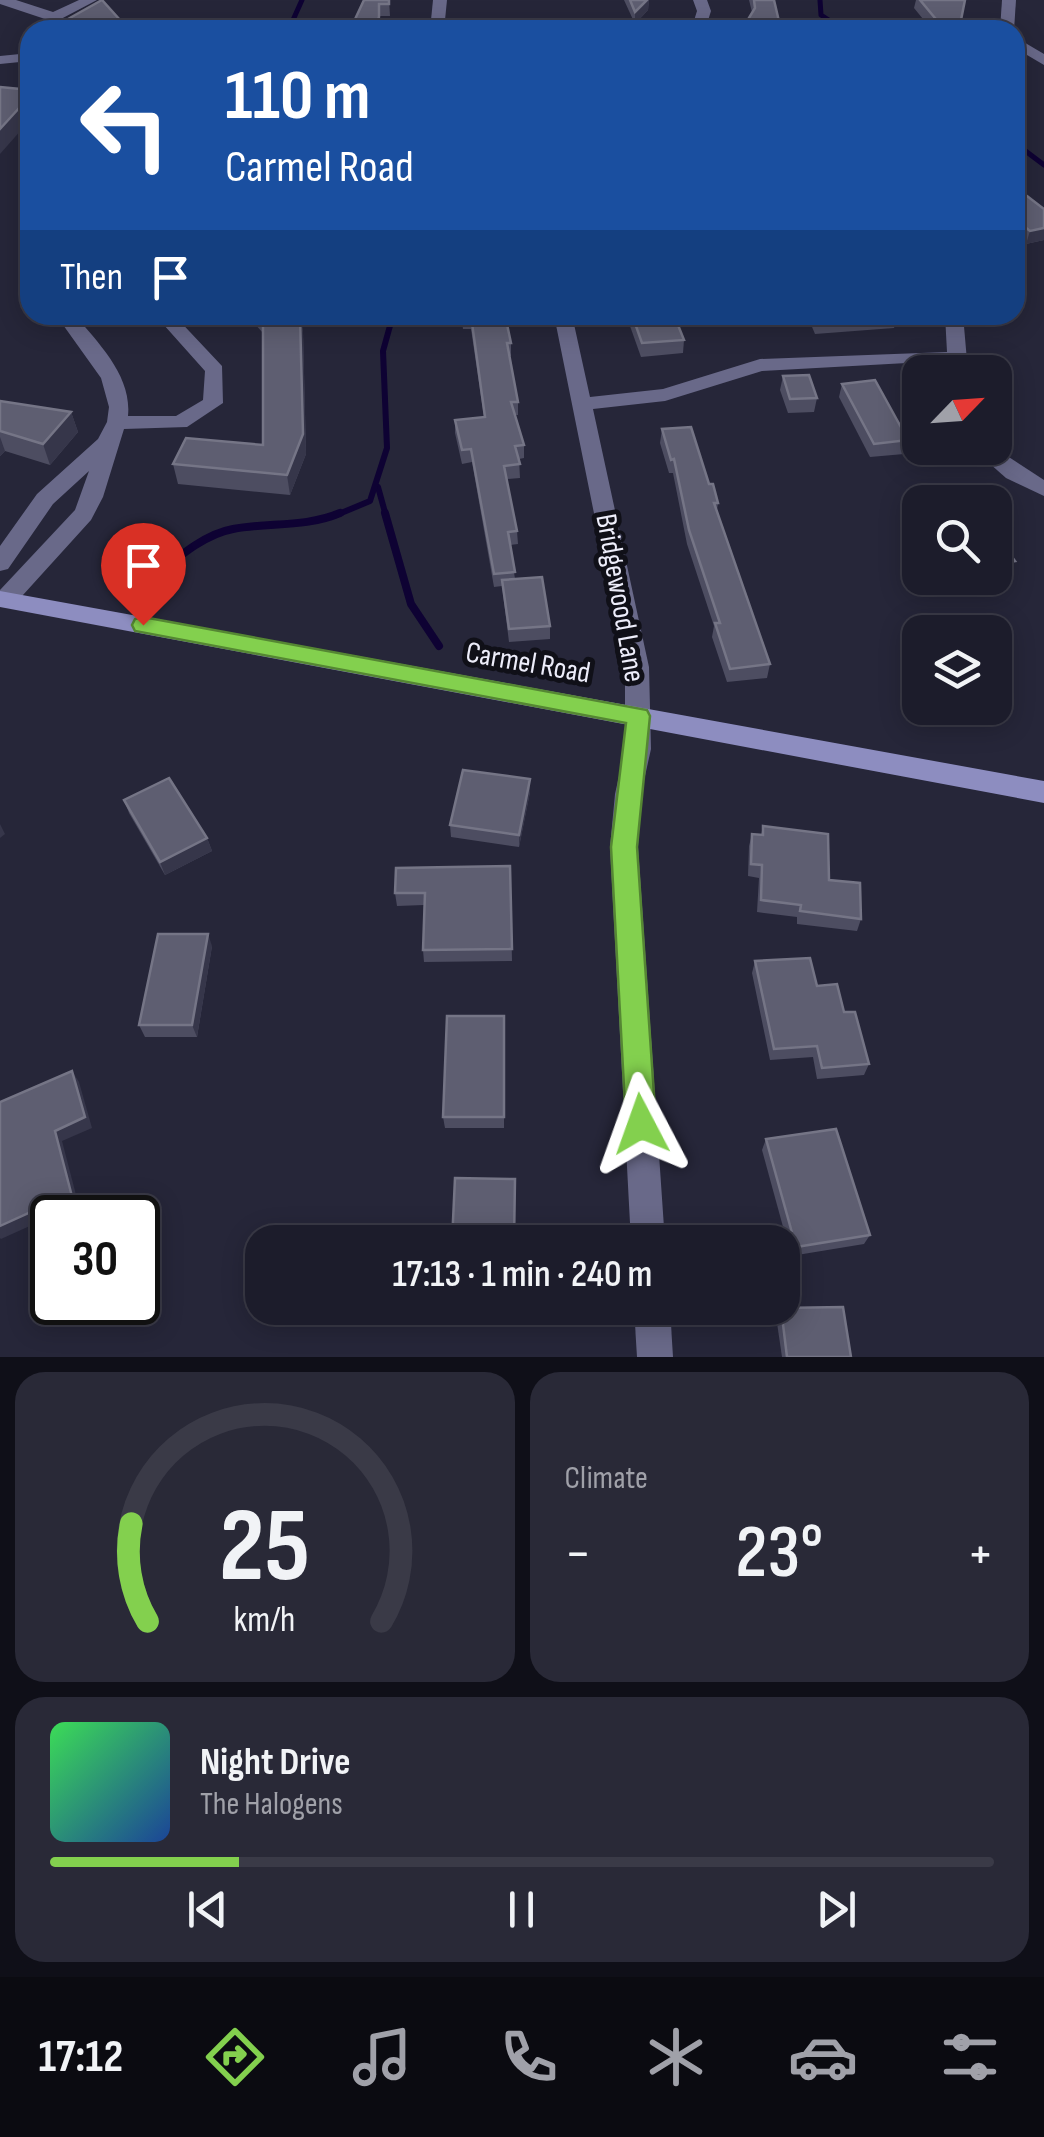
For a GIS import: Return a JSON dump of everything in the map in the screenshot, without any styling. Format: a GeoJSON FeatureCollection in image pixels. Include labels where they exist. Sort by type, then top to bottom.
{"type":"FeatureCollection","features":[{"type":"Feature","properties":{"kind":"main road","name":"Carmel Road"},"geometry":{"type":"LineString","coordinates":[[3,599],[1044,792]]}},
{"type":"Feature","properties":{"kind":"street"},"geometry":{"type":"LineString","coordinates":[[2,0],[54,17]]}},
{"type":"Feature","properties":{"kind":"street"},"geometry":{"type":"LineString","coordinates":[[51,20],[90,0]]}},
{"type":"Feature","properties":{"kind":"street"},"geometry":{"type":"LineString","coordinates":[[3,599],[84,514],[101,476],[112,433],[114,386],[101,361],[73,325]]}},
{"type":"Feature","properties":{"kind":"street"},"geometry":{"type":"LineString","coordinates":[[0,562],[45,498],[112,433],[180,422],[212,404],[214,370],[173,325]]}},
{"type":"Feature","properties":{"kind":"street","name":"Bridgewood Lane"},"geometry":{"type":"LineString","coordinates":[[564,325],[637,667],[639,716],[624,847],[647,1225]]}},
{"type":"Feature","properties":{"kind":"street"},"geometry":{"type":"LineString","coordinates":[[955,325],[956,355]]}},
{"type":"Feature","properties":{"kind":"street"},"geometry":{"type":"LineString","coordinates":[[581,404],[666,396],[760,365],[902,357]]}},
{"type":"Feature","properties":{"kind":"street"},"geometry":{"type":"LineString","coordinates":[[1004,465],[1044,489]]}},
{"type":"Feature","properties":{"kind":"street"},"geometry":{"type":"LineString","coordinates":[[653,1325],[655,1357]]}},
{"type":"Feature","properties":{"kind":"building"},"geometry":{"type":"Polygon","coordinates":[[[102,0],[120,20],[69,20],[102,0]]]}},
{"type":"Feature","properties":{"kind":"building"},"geometry":{"type":"Polygon","coordinates":[[[364,0],[389,0],[389,4],[379,4],[378,20],[355,20],[364,0]]]}},
{"type":"Feature","properties":{"kind":"building"},"geometry":{"type":"Polygon","coordinates":[[[630,0],[647,0],[635,12],[630,0]]]}},
{"type":"Feature","properties":{"kind":"building"},"geometry":{"type":"Polygon","coordinates":[[[754,0],[774,0],[779,20],[748,20],[755,8],[754,0]]]}},
{"type":"Feature","properties":{"kind":"building"},"geometry":{"type":"Polygon","coordinates":[[[920,0],[965,0],[961,20],[937,20],[920,0]]]}},
{"type":"Feature","properties":{"kind":"building"},"geometry":{"type":"Polygon","coordinates":[[[0,87],[20,89],[20,107],[0,129],[0,87]]]}},
{"type":"Feature","properties":{"kind":"building"},"geometry":{"type":"Polygon","coordinates":[[[1025,196],[1044,209],[1044,228],[1030,231],[1025,227],[1025,196]]]}},
{"type":"Feature","properties":{"kind":"building"},"geometry":{"type":"Polygon","coordinates":[[[263,325],[300,325],[303,434],[287,475],[173,464],[186,438],[263,445],[263,325]]]}},
{"type":"Feature","properties":{"kind":"building"},"geometry":{"type":"Polygon","coordinates":[[[472,325],[507,325],[518,402],[511,402],[524,445],[515,446],[520,464],[504,466],[517,531],[508,532],[515,572],[494,574],[471,449],[462,450],[455,420],[485,417],[472,325]]]}},
{"type":"Feature","properties":{"kind":"building"},"geometry":{"type":"Polygon","coordinates":[[[636,325],[678,325],[684,340],[642,343],[636,325]]]}},
{"type":"Feature","properties":{"kind":"building"},"geometry":{"type":"Polygon","coordinates":[[[809,375],[817,398],[790,399],[783,376],[809,375]]]}},
{"type":"Feature","properties":{"kind":"building"},"geometry":{"type":"Polygon","coordinates":[[[875,380],[902,429],[902,441],[874,444],[842,384],[875,380]]]}},
{"type":"Feature","properties":{"kind":"building"},"geometry":{"type":"Polygon","coordinates":[[[0,401],[71,412],[43,444],[0,431],[0,401]]]}},
{"type":"Feature","properties":{"kind":"building"},"geometry":{"type":"Polygon","coordinates":[[[691,427],[770,664],[730,669],[715,623],[720,623],[689,530],[674,459],[671,460],[662,429],[691,427]]]}},
{"type":"Feature","properties":{"kind":"building"},"geometry":{"type":"Polygon","coordinates":[[[542,577],[550,626],[509,629],[502,580],[542,577]]]}},
{"type":"Feature","properties":{"kind":"building"},"geometry":{"type":"Polygon","coordinates":[[[463,770],[530,779],[519,835],[450,825],[463,770]]]}},
{"type":"Feature","properties":{"kind":"building"},"geometry":{"type":"Polygon","coordinates":[[[169,778],[207,838],[160,862],[124,800],[169,778]]]}},
{"type":"Feature","properties":{"kind":"building"},"geometry":{"type":"Polygon","coordinates":[[[763,826],[828,834],[829,880],[860,883],[861,919],[800,911],[801,905],[761,900],[762,865],[751,864],[752,834],[763,835],[763,826]]]}},
{"type":"Feature","properties":{"kind":"building"},"geometry":{"type":"Polygon","coordinates":[[[510,866],[512,949],[423,950],[425,893],[395,893],[396,868],[510,866]]]}},
{"type":"Feature","properties":{"kind":"building"},"geometry":{"type":"Polygon","coordinates":[[[158,934],[208,934],[192,1025],[139,1025],[158,934]]]}},
{"type":"Feature","properties":{"kind":"building"},"geometry":{"type":"Polygon","coordinates":[[[810,958],[817,986],[837,984],[844,1012],[855,1012],[869,1064],[822,1068],[817,1046],[774,1049],[755,961],[810,958]]]}},
{"type":"Feature","properties":{"kind":"building"},"geometry":{"type":"Polygon","coordinates":[[[447,1016],[504,1016],[504,1117],[443,1117],[447,1016]]]}},
{"type":"Feature","properties":{"kind":"building"},"geometry":{"type":"Polygon","coordinates":[[[72,1071],[85,1117],[55,1131],[72,1195],[30,1195],[30,1212],[0,1226],[0,1102],[72,1071]]]}},
{"type":"Feature","properties":{"kind":"building"},"geometry":{"type":"Polygon","coordinates":[[[836,1129],[870,1235],[800,1246],[800,1225],[790,1225],[766,1139],[836,1129]]]}},
{"type":"Feature","properties":{"kind":"building"},"geometry":{"type":"Polygon","coordinates":[[[455,1178],[515,1179],[514,1225],[453,1225],[455,1178]]]}},
{"type":"Feature","properties":{"kind":"building"},"geometry":{"type":"Polygon","coordinates":[[[843,1307],[851,1357],[787,1357],[783,1325],[800,1325],[800,1308],[843,1307]]]}},
{"type":"Feature","properties":{"kind":"waterway"},"geometry":{"type":"LineString","coordinates":[[293,20],[302,0]]}},
{"type":"Feature","properties":{"kind":"waterway"},"geometry":{"type":"LineString","coordinates":[[820,0],[821,15],[829,20]]}},
{"type":"Feature","properties":{"kind":"waterway"},"geometry":{"type":"LineString","coordinates":[[1025,151],[1044,165]]}},
{"type":"Feature","properties":{"kind":"waterway"},"geometry":{"type":"LineString","coordinates":[[334,516],[370,501],[387,448],[383,351],[390,325]]}},
{"type":"Feature","properties":{"kind":"waterway"},"geometry":{"type":"LineString","coordinates":[[378,487],[386,516]]}},
{"type":"Feature","properties":{"kind":"waterway"},"geometry":{"type":"LineString","coordinates":[[141,587],[184,553],[220,532],[313,521],[340,513]]}},
{"type":"Feature","properties":{"kind":"waterway"},"geometry":{"type":"LineString","coordinates":[[385,513],[411,604],[439,646]]}},
{"type":"Feature","properties":{"kind":"route"},"geometry":{"type":"LineString","coordinates":[[143,625],[639,716],[624,847],[641,1124]]}}]}
